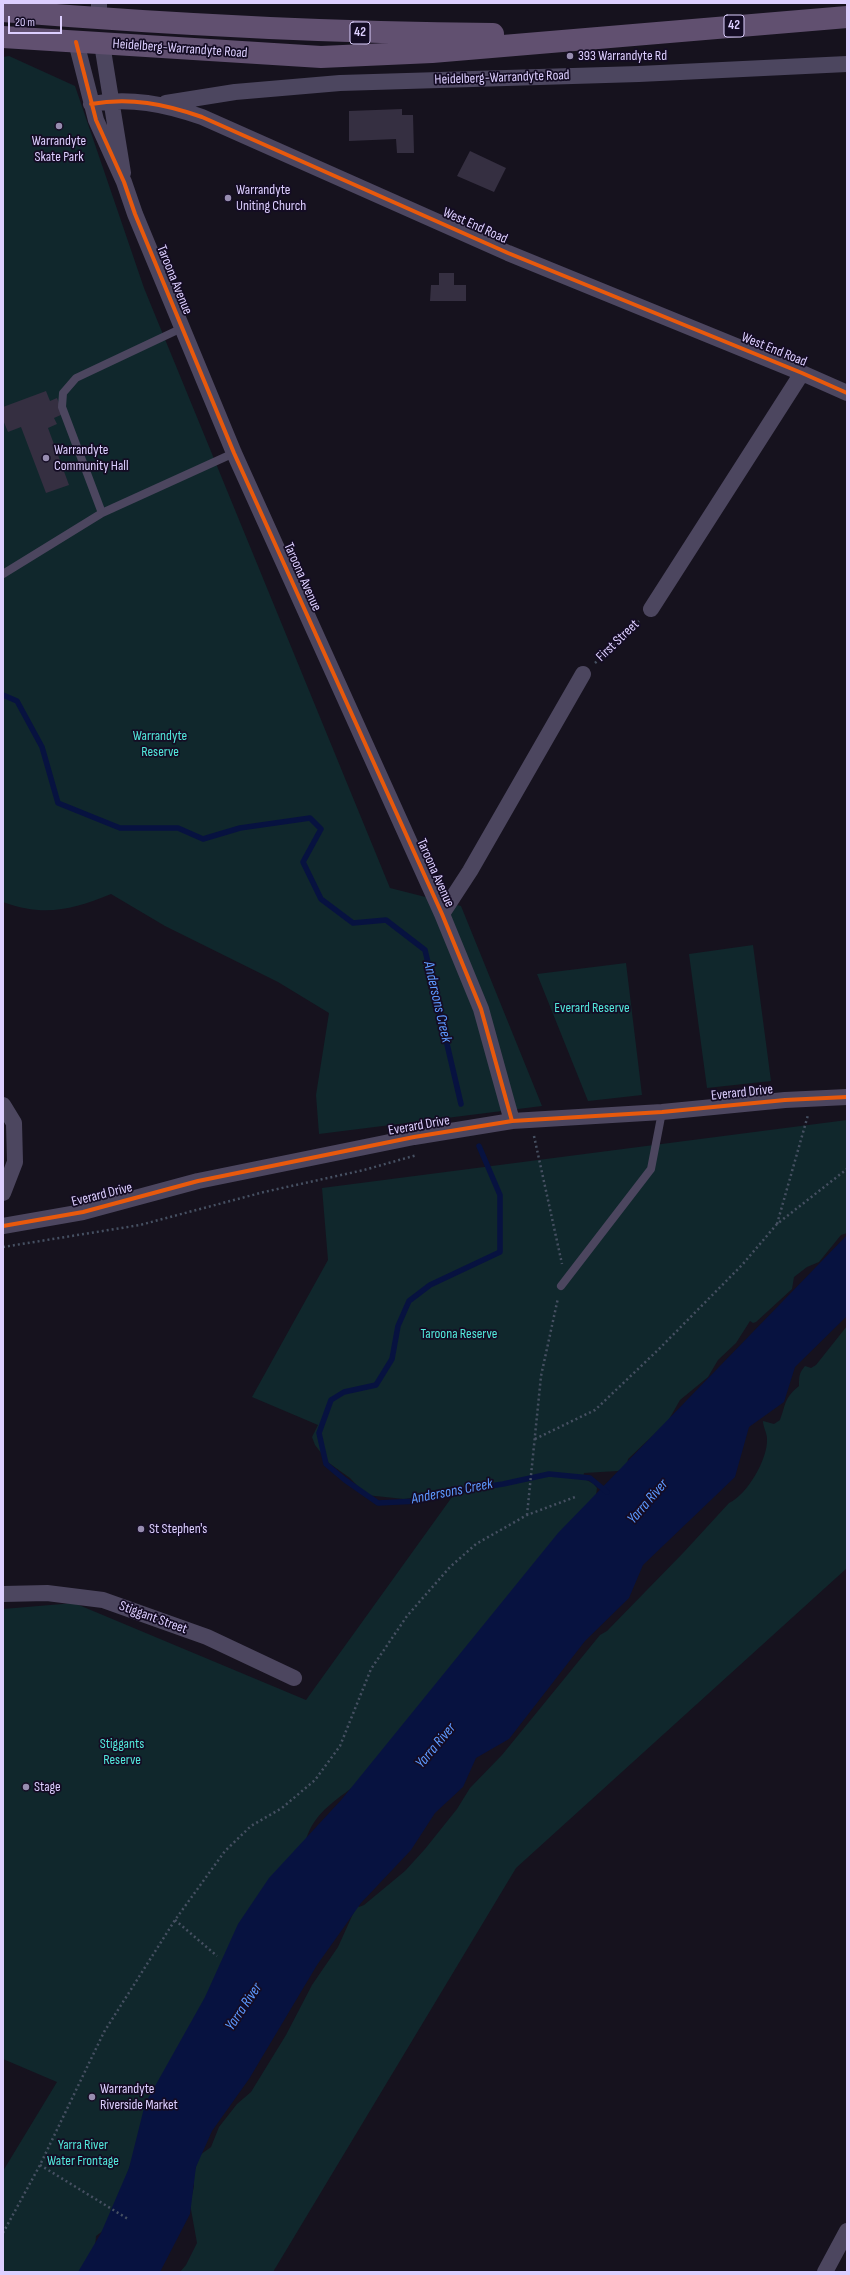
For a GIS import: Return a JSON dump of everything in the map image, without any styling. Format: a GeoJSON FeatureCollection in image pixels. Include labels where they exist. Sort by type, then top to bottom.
{"type":"FeatureCollection","features":[{"type":"Feature","properties":{"kind":"main road","name":"Heidelberg-Warrandyte Road"},"geometry":{"type":"LineString","coordinates":[[3,11],[72,9],[99,10],[372,33],[620,35]]}},
{"type":"Feature","properties":{"kind":"main road"},"geometry":{"type":"LineString","coordinates":[[72,9],[76,42]]}},
{"type":"Feature","properties":{"kind":"main road"},"geometry":{"type":"LineString","coordinates":[[99,10],[102,44]]}},
{"type":"Feature","properties":{"kind":"main road","name":"Heidelberg-Warrandyte Road"},"geometry":{"type":"LineString","coordinates":[[3,37],[328,57],[432,52],[847,17]]}},
{"type":"Feature","properties":{"kind":"street","name":"Taroona Avenue"},"geometry":{"type":"LineString","coordinates":[[76,42],[91,104],[103,140],[124,182],[234,453],[442,914],[481,1010],[512,1121]]}},
{"type":"Feature","properties":{"kind":"street","name":"Taroona Avenue"},"geometry":{"type":"LineString","coordinates":[[102,44],[124,182]]}},
{"type":"Feature","properties":{"kind":"street","name":"Heidelberg-Warrandyte Road"},"geometry":{"type":"LineString","coordinates":[[159,104],[235,92],[340,83],[639,74],[847,64]]}},
{"type":"Feature","properties":{"kind":"street","name":"West End Road"},"geometry":{"type":"LineString","coordinates":[[91,104],[111,100],[159,104],[202,118],[508,253],[802,373],[847,393]]}},
{"type":"Feature","properties":{"kind":"street","name":"First Street"},"geometry":{"type":"LineString","coordinates":[[651,609],[802,373]]}},
{"type":"Feature","properties":{"kind":"street"},"geometry":{"type":"LineString","coordinates":[[442,914],[470,871],[583,674]]}},
{"type":"Feature","properties":{"kind":"street","name":"Everard Drive"},"geometry":{"type":"LineString","coordinates":[[3,1226],[83,1212],[198,1181],[414,1137],[512,1121],[662,1112],[785,1100],[847,1097]]}},
{"type":"Feature","properties":{"kind":"street"},"geometry":{"type":"LineString","coordinates":[[3,1105],[14,1123],[15,1162],[3,1193]]}},
{"type":"Feature","properties":{"kind":"street","name":"Stiggant Street"},"geometry":{"type":"LineString","coordinates":[[3,1594],[47,1593],[103,1600],[207,1637],[294,1678]]}},
{"type":"Feature","properties":{"kind":"street"},"geometry":{"type":"LineString","coordinates":[[825,2272],[847,2231]]}},
{"type":"Feature","properties":{"kind":"lane"},"geometry":{"type":"LineString","coordinates":[[102,513],[62,407],[63,392],[76,378],[182,328]]}},
{"type":"Feature","properties":{"kind":"lane"},"geometry":{"type":"LineString","coordinates":[[3,574],[102,513],[234,453]]}},
{"type":"Feature","properties":{"kind":"lane"},"geometry":{"type":"LineString","coordinates":[[563,1283],[651,1169],[662,1112]]}},
{"type":"Feature","properties":{"kind":"path"},"geometry":{"type":"LineString","coordinates":[[777,1224],[812,1099]]}},
{"type":"Feature","properties":{"kind":"path"},"geometry":{"type":"LineString","coordinates":[[527,1515],[541,1376],[563,1283],[530,1119]]}},
{"type":"Feature","properties":{"kind":"path"},"geometry":{"type":"LineString","coordinates":[[3,1247],[140,1225],[424,1153]]}},
{"type":"Feature","properties":{"kind":"path"},"geometry":{"type":"LineString","coordinates":[[535,1439],[595,1410],[659,1349],[742,1265],[777,1224],[847,1169]]}},
{"type":"Feature","properties":{"kind":"path"},"geometry":{"type":"LineString","coordinates":[[3,2233],[40,2165],[104,2032],[175,1920],[225,1851],[251,1826],[282,1808],[315,1780],[340,1746],[371,1669],[407,1616],[445,1572],[476,1544],[527,1515],[575,1497]]}},
{"type":"Feature","properties":{"kind":"path"},"geometry":{"type":"LineString","coordinates":[[175,1920],[217,1956]]}},
{"type":"Feature","properties":{"kind":"path"},"geometry":{"type":"LineString","coordinates":[[40,2165],[128,2219]]}},
{"type":"Feature","properties":{"kind":"green space","name":"Warrandyte Reserve"},"geometry":{"type":"Polygon","coordinates":[[[9,56],[75,86],[144,288],[390,888],[461,906],[542,1106],[319,1134],[316,1095],[329,1013],[278,982],[165,926],[111,894],[97,900],[58,910],[18,907],[3,902],[3,57],[9,56]]]}},
{"type":"Feature","properties":{"kind":"green space"},"geometry":{"type":"Polygon","coordinates":[[[753,945],[771,1081],[707,1088],[689,954],[753,945]]]}},
{"type":"Feature","properties":{"kind":"green space","name":"Everard Reserve"},"geometry":{"type":"Polygon","coordinates":[[[626,963],[642,1095],[588,1101],[537,974],[626,963]]]}},
{"type":"Feature","properties":{"kind":"green space"},"geometry":{"type":"Polygon","coordinates":[[[847,1120],[847,1233],[841,1235],[819,1262],[807,1267],[794,1277],[792,1289],[756,1322],[753,1323],[750,1321],[736,1343],[718,1360],[708,1377],[680,1400],[668,1421],[628,1459],[627,1466],[618,1471],[584,1473],[583,1478],[594,1484],[597,1488],[596,1495],[362,1780],[337,1799],[321,1813],[315,1821],[306,1840],[172,2068],[155,2088],[151,2098],[149,2113],[108,2227],[96,2236],[95,2247],[80,2272],[3,2272],[3,2171],[57,2082],[3,2059],[3,1609],[74,1603],[306,1700],[452,1497],[430,1501],[419,1497],[404,1499],[366,1495],[350,1478],[329,1463],[315,1445],[312,1437],[318,1425],[252,1397],[328,1260],[322,1188],[847,1120]]]}},
{"type":"Feature","properties":{"kind":"green space"},"geometry":{"type":"Polygon","coordinates":[[[847,1326],[847,1568],[516,1868],[273,2272],[180,2272],[186,2265],[197,2243],[190,2204],[194,2186],[194,2172],[200,2155],[211,2147],[219,2127],[237,2104],[251,2092],[286,2035],[312,1985],[338,1947],[357,1905],[359,1907],[364,1905],[405,1871],[457,1809],[470,1788],[502,1755],[600,1635],[607,1631],[684,1552],[729,1503],[736,1499],[749,1485],[760,1466],[766,1447],[767,1439],[763,1421],[774,1424],[780,1420],[788,1398],[799,1386],[800,1375],[803,1368],[805,1366],[811,1368],[816,1365],[847,1326]]]}},
{"type":"Feature","properties":{"kind":"water","name":"Yarra River"},"geometry":{"type":"Polygon","coordinates":[[[847,1235],[847,1316],[795,1367],[784,1402],[749,1427],[735,1477],[643,1565],[629,1598],[585,1641],[509,1739],[476,1758],[463,1787],[435,1813],[411,1850],[361,1903],[317,1965],[249,2079],[212,2131],[196,2167],[190,2214],[160,2272],[78,2272],[101,2233],[129,2168],[145,2104],[205,1997],[238,1924],[269,1878],[342,1799],[558,1533],[847,1235]]]}},
{"type":"Feature","properties":{"kind":"building"},"geometry":{"type":"Polygon","coordinates":[[[402,109],[402,115],[413,115],[414,153],[397,153],[396,139],[349,141],[349,111],[402,109]]]}},
{"type":"Feature","properties":{"kind":"building"},"geometry":{"type":"Polygon","coordinates":[[[470,151],[506,168],[494,192],[457,176],[470,151]]]}},
{"type":"Feature","properties":{"kind":"building"},"geometry":{"type":"Polygon","coordinates":[[[439,273],[454,273],[454,285],[466,285],[466,301],[430,301],[431,285],[439,285],[439,273]]]}},
{"type":"Feature","properties":{"kind":"building","name":"Warrandyte Community Hall"},"geometry":{"type":"Polygon","coordinates":[[[46,391],[50,401],[57,398],[63,414],[54,418],[57,424],[48,428],[69,485],[46,493],[21,427],[8,432],[3,420],[3,407],[46,391]]]}},
{"type":"Feature","properties":{"kind":"waterway","name":"Andersons Creek"},"geometry":{"type":"LineString","coordinates":[[3,695],[17,701],[42,747],[58,803],[120,828],[178,828],[203,839],[240,828],[310,818],[321,829],[303,862],[321,899],[353,923],[386,920],[425,950],[461,1104]]}},
{"type":"Feature","properties":{"kind":"waterway","name":"Andersons Creek"},"geometry":{"type":"LineString","coordinates":[[479,1146],[500,1195],[500,1252],[430,1285],[409,1301],[398,1326],[392,1359],[376,1385],[344,1392],[331,1400],[319,1433],[326,1464],[345,1480],[378,1503],[418,1501],[444,1493],[503,1484],[549,1474],[590,1478],[607,1492]]}},
{"type":"Feature","properties":{"kind":"cycle path"},"geometry":{"type":"LineString","coordinates":[[76,42],[96,120],[124,182],[135,214],[234,453],[442,914],[481,1009],[512,1121]]}},
{"type":"Feature","properties":{"kind":"cycle path"},"geometry":{"type":"LineString","coordinates":[[91,104],[120,101],[147,103],[175,108],[202,117],[508,253],[802,373],[847,393]]}},
{"type":"Feature","properties":{"kind":"cycle path"},"geometry":{"type":"LineString","coordinates":[[3,1226],[83,1212],[198,1181],[414,1137],[512,1121],[662,1112],[785,1100],[847,1097]]}},
{"type":"Feature","properties":{"kind":"place","name":"393 Warrandyte Rd"},"geometry":{"type":"Point","coordinates":[570,56]}},
{"type":"Feature","properties":{"kind":"place","name":"Warrandyte Skate Park"},"geometry":{"type":"Point","coordinates":[59,126]}},
{"type":"Feature","properties":{"kind":"place","name":"Warrandyte Uniting Church"},"geometry":{"type":"Point","coordinates":[228,198]}},
{"type":"Feature","properties":{"kind":"place","name":"Warrandyte Community Hall"},"geometry":{"type":"Point","coordinates":[46,458]}},
{"type":"Feature","properties":{"kind":"place","name":"St Stephen's"},"geometry":{"type":"Point","coordinates":[141,1529]}},
{"type":"Feature","properties":{"kind":"place","name":"Stage"},"geometry":{"type":"Point","coordinates":[26,1787]}},
{"type":"Feature","properties":{"kind":"place","name":"Warrandyte Riverside Market"},"geometry":{"type":"Point","coordinates":[92,2097]}},
{"type":"Feature","properties":{"kind":"park label","name":"Taroona Reserve"},"geometry":{"type":"Point","coordinates":[459,1334]}},
{"type":"Feature","properties":{"kind":"park label","name":"Stiggants Reserve"},"geometry":{"type":"Point","coordinates":[122,1752]}},
{"type":"Feature","properties":{"kind":"park label","name":"Yarra River Water Frontage"},"geometry":{"type":"Point","coordinates":[83,2154]}}]}
